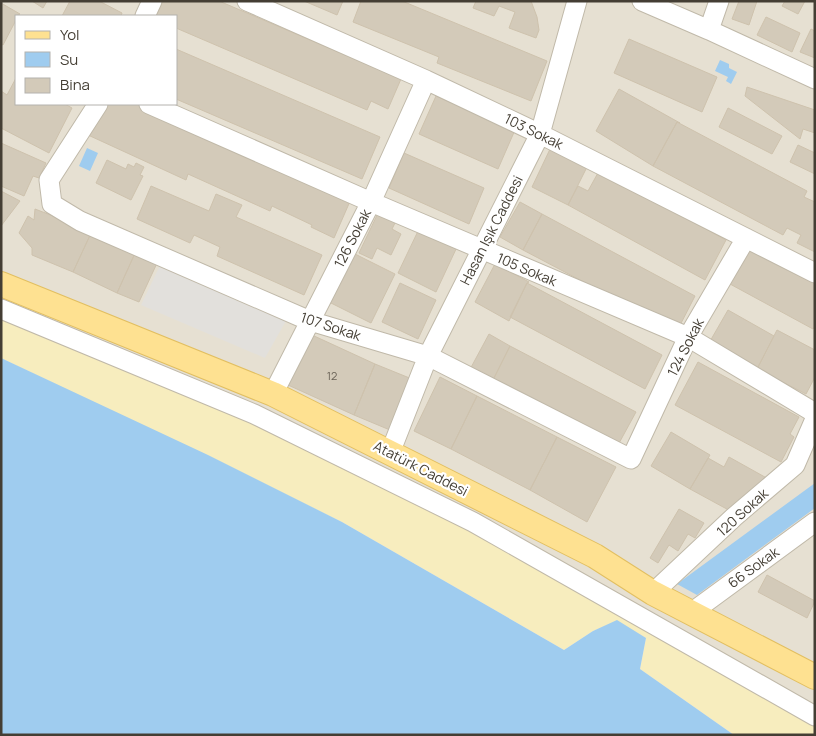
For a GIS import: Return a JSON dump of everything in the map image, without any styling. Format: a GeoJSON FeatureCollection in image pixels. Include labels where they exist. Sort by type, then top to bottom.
{"type":"FeatureCollection","features":[{"type":"Feature","properties":{"kind":"main road","name":"Atatürk Caddesi"},"geometry":{"type":"LineString","coordinates":[[5,284],[273,394],[595,556],[653,593],[815,677]]}},
{"type":"Feature","properties":{"kind":"street"},"geometry":{"type":"LineString","coordinates":[[145,15],[152,1]]}},
{"type":"Feature","properties":{"kind":"street","name":"103 Sokak"},"geometry":{"type":"LineString","coordinates":[[247,1],[426,80],[540,134],[815,273]]}},
{"type":"Feature","properties":{"kind":"street","name":"Hasan Işık Caddesi"},"geometry":{"type":"LineString","coordinates":[[390,453],[428,356],[540,134],[577,1]]}},
{"type":"Feature","properties":{"kind":"street"},"geometry":{"type":"LineString","coordinates":[[642,1],[815,79]]}},
{"type":"Feature","properties":{"kind":"street"},"geometry":{"type":"LineString","coordinates":[[709,30],[719,1]]}},
{"type":"Feature","properties":{"kind":"street","name":"126 Sokak"},"geometry":{"type":"LineString","coordinates":[[273,394],[371,202],[426,80]]}},
{"type":"Feature","properties":{"kind":"street","name":"107 Sokak"},"geometry":{"type":"LineString","coordinates":[[97,105],[49,180],[52,204],[80,221],[310,321],[428,356],[631,459]]}},
{"type":"Feature","properties":{"kind":"street","name":"105 Sokak"},"geometry":{"type":"LineString","coordinates":[[151,105],[688,338],[815,413]]}},
{"type":"Feature","properties":{"kind":"street","name":"124 Sokak"},"geometry":{"type":"LineString","coordinates":[[631,459],[688,338],[746,238]]}},
{"type":"Feature","properties":{"kind":"street"},"geometry":{"type":"LineString","coordinates":[[1,309],[254,414],[474,522],[815,716]]}},
{"type":"Feature","properties":{"kind":"street","name":"120 Sokak"},"geometry":{"type":"LineString","coordinates":[[653,593],[734,517],[795,465],[815,419]]}},
{"type":"Feature","properties":{"kind":"street"},"geometry":{"type":"LineString","coordinates":[[795,465],[815,453]]}},
{"type":"Feature","properties":{"kind":"street","name":"66 Sokak"},"geometry":{"type":"LineString","coordinates":[[691,613],[815,522]]}},
{"type":"Feature","properties":{"kind":"shaded area"},"geometry":{"type":"Polygon","coordinates":[[[1,1],[815,1],[815,735],[734,735],[646,638],[617,621],[1,358],[1,1]]]}},
{"type":"Feature","properties":{"kind":"shaded area"},"geometry":{"type":"Polygon","coordinates":[[[164,257],[291,312],[265,358],[141,305],[164,257]]]}},
{"type":"Feature","properties":{"kind":"sand"},"geometry":{"type":"Polygon","coordinates":[[[1,309],[254,414],[815,716],[815,735],[734,735],[640,669],[646,638],[617,621],[593,631],[564,650],[342,522],[1,358],[1,309]]]}},
{"type":"Feature","properties":{"kind":"water"},"geometry":{"type":"Polygon","coordinates":[[[720,60],[729,64],[729,68],[737,72],[731,84],[726,81],[728,77],[715,71],[720,60]]]}},
{"type":"Feature","properties":{"kind":"water"},"geometry":{"type":"Polygon","coordinates":[[[87,148],[98,153],[90,171],[79,166],[87,148]]]}},
{"type":"Feature","properties":{"kind":"water"},"geometry":{"type":"Polygon","coordinates":[[[1,358],[208,455],[342,522],[564,650],[593,631],[617,620],[646,638],[640,669],[734,735],[1,735],[1,358]]]}},
{"type":"Feature","properties":{"kind":"water"},"geometry":{"type":"Polygon","coordinates":[[[815,483],[815,508],[697,595],[677,584],[815,483]]]}},
{"type":"Feature","properties":{"kind":"building"},"geometry":{"type":"Polygon","coordinates":[[[32,1],[47,1],[43,8],[32,1]]]}},
{"type":"Feature","properties":{"kind":"building"},"geometry":{"type":"Polygon","coordinates":[[[70,1],[99,1],[122,13],[121,15],[63,15],[70,1]]]}},
{"type":"Feature","properties":{"kind":"building"},"geometry":{"type":"Polygon","coordinates":[[[162,1],[219,1],[401,79],[388,109],[371,101],[367,110],[178,29],[178,15],[156,15],[162,1]]]}},
{"type":"Feature","properties":{"kind":"building"},"geometry":{"type":"Polygon","coordinates":[[[304,1],[343,1],[337,15],[304,1]]]}},
{"type":"Feature","properties":{"kind":"building"},"geometry":{"type":"Polygon","coordinates":[[[361,1],[402,1],[547,61],[531,101],[437,63],[439,57],[353,22],[361,1]]]}},
{"type":"Feature","properties":{"kind":"building"},"geometry":{"type":"Polygon","coordinates":[[[476,1],[531,1],[537,17],[539,30],[536,38],[509,28],[515,12],[499,6],[494,16],[473,8],[476,1]]]}},
{"type":"Feature","properties":{"kind":"building"},"geometry":{"type":"Polygon","coordinates":[[[739,1],[757,1],[749,25],[732,19],[739,1]]]}},
{"type":"Feature","properties":{"kind":"building"},"geometry":{"type":"Polygon","coordinates":[[[785,1],[805,1],[798,14],[782,6],[785,1]]]}},
{"type":"Feature","properties":{"kind":"building"},"geometry":{"type":"Polygon","coordinates":[[[1,3],[20,14],[15,15],[15,22],[3,45],[1,44],[1,3]]]}},
{"type":"Feature","properties":{"kind":"building"},"geometry":{"type":"Polygon","coordinates":[[[766,17],[800,33],[792,52],[757,35],[766,17]]]}},
{"type":"Feature","properties":{"kind":"building"},"geometry":{"type":"Polygon","coordinates":[[[811,29],[815,31],[815,58],[800,52],[811,29]]]}},
{"type":"Feature","properties":{"kind":"building"},"geometry":{"type":"Polygon","coordinates":[[[629,39],[717,77],[702,112],[614,73],[629,39]]]}},
{"type":"Feature","properties":{"kind":"building"},"geometry":{"type":"Polygon","coordinates":[[[178,50],[380,137],[362,179],[178,100],[178,50]]]}},
{"type":"Feature","properties":{"kind":"building"},"geometry":{"type":"Polygon","coordinates":[[[15,80],[15,105],[67,105],[72,108],[49,153],[1,128],[1,91],[7,95],[15,80]]]}},
{"type":"Feature","properties":{"kind":"building"},"geometry":{"type":"Polygon","coordinates":[[[747,87],[815,110],[815,133],[803,129],[800,139],[745,96],[747,87]]]}},
{"type":"Feature","properties":{"kind":"building"},"geometry":{"type":"Polygon","coordinates":[[[619,89],[680,123],[677,122],[653,166],[596,131],[619,89]]]}},
{"type":"Feature","properties":{"kind":"building"},"geometry":{"type":"Polygon","coordinates":[[[436,96],[515,130],[498,169],[419,134],[436,96]]]}},
{"type":"Feature","properties":{"kind":"building"},"geometry":{"type":"Polygon","coordinates":[[[102,105],[142,105],[351,199],[334,238],[272,206],[270,211],[188,174],[186,180],[88,135],[102,105]]]}},
{"type":"Feature","properties":{"kind":"building"},"geometry":{"type":"Polygon","coordinates":[[[728,108],[782,136],[772,154],[719,127],[728,108]]]}},
{"type":"Feature","properties":{"kind":"building"},"geometry":{"type":"Polygon","coordinates":[[[677,122],[807,191],[804,197],[815,202],[815,252],[797,243],[801,235],[787,228],[783,235],[653,166],[677,122]]]}},
{"type":"Feature","properties":{"kind":"building"},"geometry":{"type":"Polygon","coordinates":[[[1,143],[46,163],[39,178],[33,176],[24,196],[1,186],[1,143]]]}},
{"type":"Feature","properties":{"kind":"building"},"geometry":{"type":"Polygon","coordinates":[[[798,145],[815,153],[815,174],[790,162],[798,145]]]}},
{"type":"Feature","properties":{"kind":"building"},"geometry":{"type":"Polygon","coordinates":[[[551,147],[588,165],[568,205],[532,187],[551,147]]]}},
{"type":"Feature","properties":{"kind":"building"},"geometry":{"type":"Polygon","coordinates":[[[404,153],[484,188],[469,224],[389,188],[404,153]]]}},
{"type":"Feature","properties":{"kind":"building"},"geometry":{"type":"Polygon","coordinates":[[[107,160],[126,169],[128,164],[134,167],[136,163],[144,167],[140,175],[143,176],[131,200],[96,183],[107,160]]]}},
{"type":"Feature","properties":{"kind":"building"},"geometry":{"type":"Polygon","coordinates":[[[599,171],[726,240],[705,280],[568,205],[578,186],[588,191],[599,171]]]}},
{"type":"Feature","properties":{"kind":"building"},"geometry":{"type":"Polygon","coordinates":[[[151,186],[209,211],[216,194],[242,205],[236,217],[322,255],[304,295],[217,256],[220,247],[194,235],[190,243],[137,219],[151,186]]]}},
{"type":"Feature","properties":{"kind":"building"},"geometry":{"type":"Polygon","coordinates":[[[1,191],[20,201],[1,226],[1,191]]]}},
{"type":"Feature","properties":{"kind":"building"},"geometry":{"type":"Polygon","coordinates":[[[520,202],[542,214],[523,250],[500,237],[520,202]]]}},
{"type":"Feature","properties":{"kind":"building"},"geometry":{"type":"Polygon","coordinates":[[[35,209],[92,231],[73,272],[32,255],[32,248],[19,233],[28,216],[34,220],[35,209]]]}},
{"type":"Feature","properties":{"kind":"building"},"geometry":{"type":"Polygon","coordinates":[[[379,211],[397,219],[392,229],[401,234],[391,255],[377,248],[372,259],[359,253],[379,211]]]}},
{"type":"Feature","properties":{"kind":"building"},"geometry":{"type":"Polygon","coordinates":[[[542,214],[695,296],[677,331],[523,250],[542,214]]]}},
{"type":"Feature","properties":{"kind":"building"},"geometry":{"type":"Polygon","coordinates":[[[419,229],[457,247],[436,292],[398,273],[419,229]]]}},
{"type":"Feature","properties":{"kind":"building"},"geometry":{"type":"Polygon","coordinates":[[[92,231],[136,251],[117,293],[73,272],[92,231]]]}},
{"type":"Feature","properties":{"kind":"building"},"geometry":{"type":"Polygon","coordinates":[[[751,246],[815,281],[815,326],[813,329],[730,284],[751,246]]]}},
{"type":"Feature","properties":{"kind":"building"},"geometry":{"type":"Polygon","coordinates":[[[136,251],[158,261],[139,302],[117,293],[136,251]]]}},
{"type":"Feature","properties":{"kind":"building"},"geometry":{"type":"Polygon","coordinates":[[[351,252],[395,274],[371,323],[327,301],[351,252]]]}},
{"type":"Feature","properties":{"kind":"building"},"geometry":{"type":"Polygon","coordinates":[[[495,264],[529,282],[509,321],[475,302],[495,264]]]}},
{"type":"Feature","properties":{"kind":"building"},"geometry":{"type":"Polygon","coordinates":[[[400,283],[436,300],[418,339],[382,322],[400,283]]]}},
{"type":"Feature","properties":{"kind":"building"},"geometry":{"type":"Polygon","coordinates":[[[527,283],[662,355],[645,389],[510,317],[527,283]]]}},
{"type":"Feature","properties":{"kind":"building"},"geometry":{"type":"Polygon","coordinates":[[[728,310],[774,336],[757,369],[709,343],[728,310]]]}},
{"type":"Feature","properties":{"kind":"building"},"geometry":{"type":"Polygon","coordinates":[[[777,330],[815,350],[815,377],[806,394],[757,369],[777,330]]]}},
{"type":"Feature","properties":{"kind":"building"},"geometry":{"type":"Polygon","coordinates":[[[489,334],[510,346],[493,380],[468,373],[489,334]]]}},
{"type":"Feature","properties":{"kind":"building"},"geometry":{"type":"Polygon","coordinates":[[[312,335],[375,364],[354,415],[288,385],[312,335]]]}},
{"type":"Feature","properties":{"kind":"building"},"geometry":{"type":"Polygon","coordinates":[[[510,346],[636,412],[618,445],[493,380],[510,346]]]}},
{"type":"Feature","properties":{"kind":"building"},"geometry":{"type":"Polygon","coordinates":[[[698,362],[799,417],[790,434],[794,437],[781,462],[675,405],[698,362]]]}},
{"type":"Feature","properties":{"kind":"building"},"geometry":{"type":"Polygon","coordinates":[[[375,364],[412,379],[390,430],[354,415],[375,364]]]}},
{"type":"Feature","properties":{"kind":"building"},"geometry":{"type":"Polygon","coordinates":[[[440,377],[477,396],[451,449],[414,431],[440,377]]]}},
{"type":"Feature","properties":{"kind":"building"},"geometry":{"type":"Polygon","coordinates":[[[477,396],[557,437],[530,490],[451,449],[477,396]]]}},
{"type":"Feature","properties":{"kind":"building"},"geometry":{"type":"Polygon","coordinates":[[[671,432],[710,455],[690,489],[651,466],[671,432]]]}},
{"type":"Feature","properties":{"kind":"building"},"geometry":{"type":"Polygon","coordinates":[[[557,437],[616,467],[587,522],[530,490],[557,437]]]}},
{"type":"Feature","properties":{"kind":"building"},"geometry":{"type":"Polygon","coordinates":[[[729,457],[772,481],[736,514],[690,489],[708,458],[724,467],[729,457]]]}},
{"type":"Feature","properties":{"kind":"building"},"geometry":{"type":"Polygon","coordinates":[[[679,509],[704,523],[695,538],[688,534],[678,551],[669,545],[658,563],[650,558],[679,509]]]}},
{"type":"Feature","properties":{"kind":"building"},"geometry":{"type":"Polygon","coordinates":[[[767,575],[815,601],[807,618],[758,592],[767,575]]]}}]}
